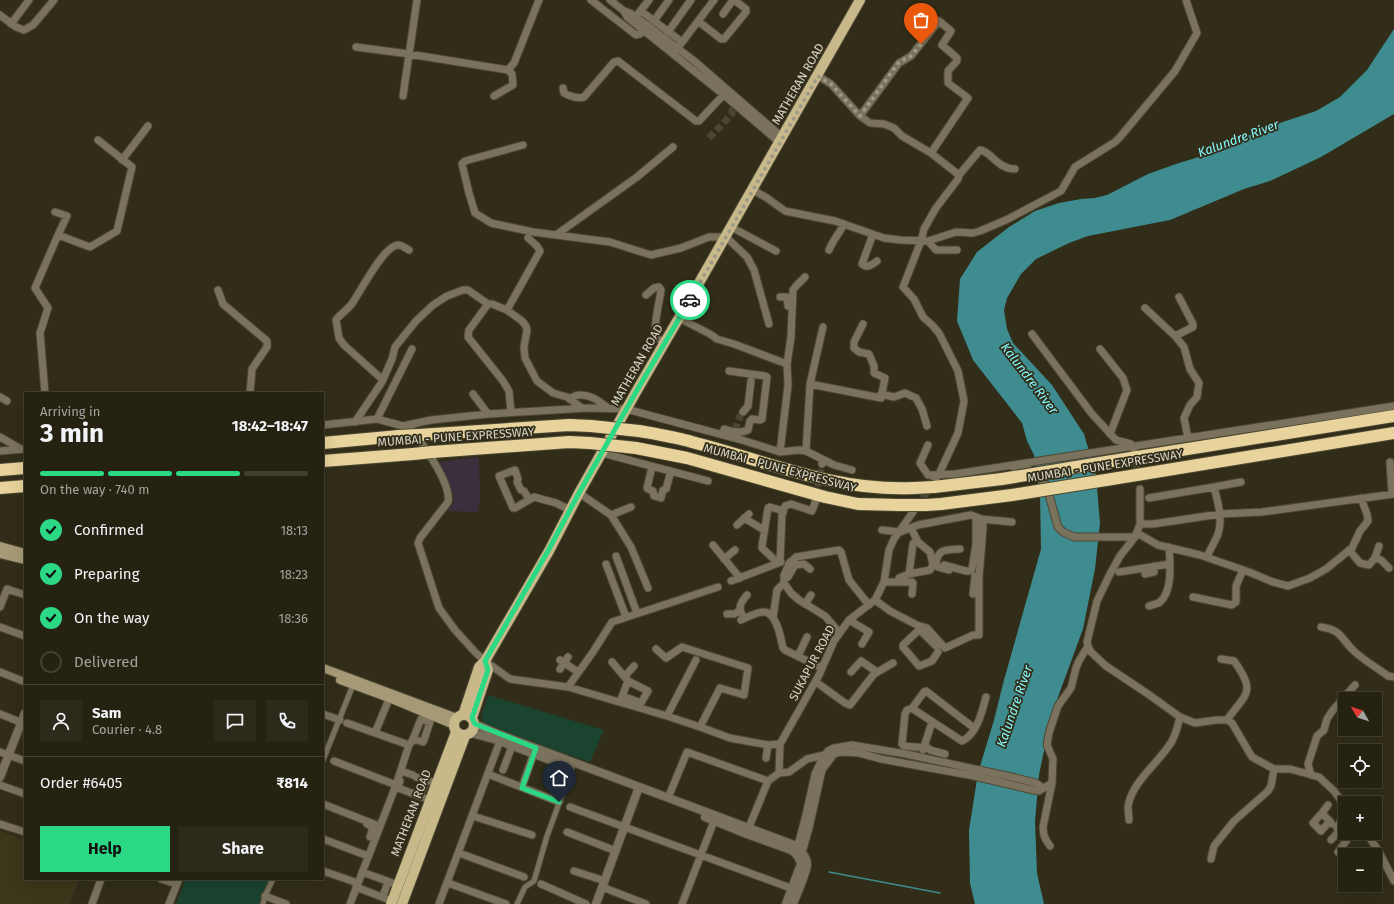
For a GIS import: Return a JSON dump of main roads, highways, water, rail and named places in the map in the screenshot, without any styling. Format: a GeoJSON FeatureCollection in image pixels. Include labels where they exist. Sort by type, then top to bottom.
{"type":"FeatureCollection","features":[{"type":"Feature","properties":{"kind":"highway","name":"MUMBAI - PUNE EXPRESSWAY"},"geometry":{"type":"LineString","coordinates":[[324,443],[399,436],[569,425],[591,426],[639,431],[691,441],[829,481],[860,487],[914,488],[1002,473],[1106,462],[1394,416]]}},
{"type":"Feature","properties":{"kind":"highway","name":"MUMBAI - PUNE EXPRESSWAY"},"geometry":{"type":"LineString","coordinates":[[324,461],[569,442],[590,443],[636,448],[687,458],[826,497],[858,504],[899,506],[941,504],[1012,495],[1394,433]]}},
{"type":"Feature","properties":{"kind":"highway"},"geometry":{"type":"LineString","coordinates":[[0,470],[24,468]]}},
{"type":"Feature","properties":{"kind":"highway"},"geometry":{"type":"LineString","coordinates":[[0,488],[24,486]]}},
{"type":"Feature","properties":{"kind":"main road","name":"MATHERAN ROAD"},"geometry":{"type":"LineString","coordinates":[[395,903],[464,725],[479,668],[485,661],[548,551],[626,409],[753,190],[860,0]]}},
{"type":"Feature","properties":{"kind":"main road"},"geometry":{"type":"LineString","coordinates":[[0,546],[24,553]]}},
{"type":"Feature","properties":{"kind":"main road"},"geometry":{"type":"LineString","coordinates":[[0,554],[24,560]]}},
{"type":"Feature","properties":{"kind":"main road"},"geometry":{"type":"LineString","coordinates":[[324,668],[464,725]]}},
{"type":"Feature","properties":{"kind":"main road"},"geometry":{"type":"LineString","coordinates":[[324,674],[390,696]]}},
{"type":"Feature","properties":{"kind":"main road","name":"MATHERAN ROAD"},"geometry":{"type":"LineString","coordinates":[[395,903],[398,885],[436,783],[464,725]]}},
{"type":"Feature","properties":{"kind":"water","name":"Kalundre River"},"geometry":{"type":"Polygon","coordinates":[[[1394,29],[1394,114],[1321,157],[1270,181],[1244,189],[1170,220],[1088,236],[1069,243],[1036,259],[1021,274],[1007,298],[1004,310],[1007,329],[1013,343],[1052,385],[1084,434],[1096,475],[1100,523],[1095,569],[1083,629],[1058,697],[1048,732],[1039,775],[1035,821],[1037,873],[1044,904],[975,904],[970,883],[969,830],[978,773],[1041,549],[1040,495],[1034,455],[1027,441],[1022,423],[973,360],[957,321],[960,279],[977,252],[1009,227],[1035,211],[1059,203],[1107,195],[1148,174],[1218,151],[1259,130],[1316,111],[1340,97],[1367,70],[1394,29]]]}},
{"type":"Feature","properties":{"kind":"waterway"},"geometry":{"type":"LineString","coordinates":[[829,872],[940,893]]}},
{"type":"Feature","properties":{"kind":"tunnel"},"geometry":{"type":"LineString","coordinates":[[709,138],[732,114],[732,110],[735,108]]}},
{"type":"Feature","properties":{"kind":"tunnel"},"geometry":{"type":"LineString","coordinates":[[735,430],[743,412]]}},
{"type":"Feature","properties":{"kind":"tunnel"},"geometry":{"type":"LineString","coordinates":[[1135,454],[1140,489]]}},
{"type":"Feature","properties":{"kind":"tunnel"},"geometry":{"type":"LineString","coordinates":[[816,497],[822,464]]}},
{"type":"Feature","properties":{"kind":"tunnel"},"geometry":{"type":"LineString","coordinates":[[917,507],[931,486]]}}]}
